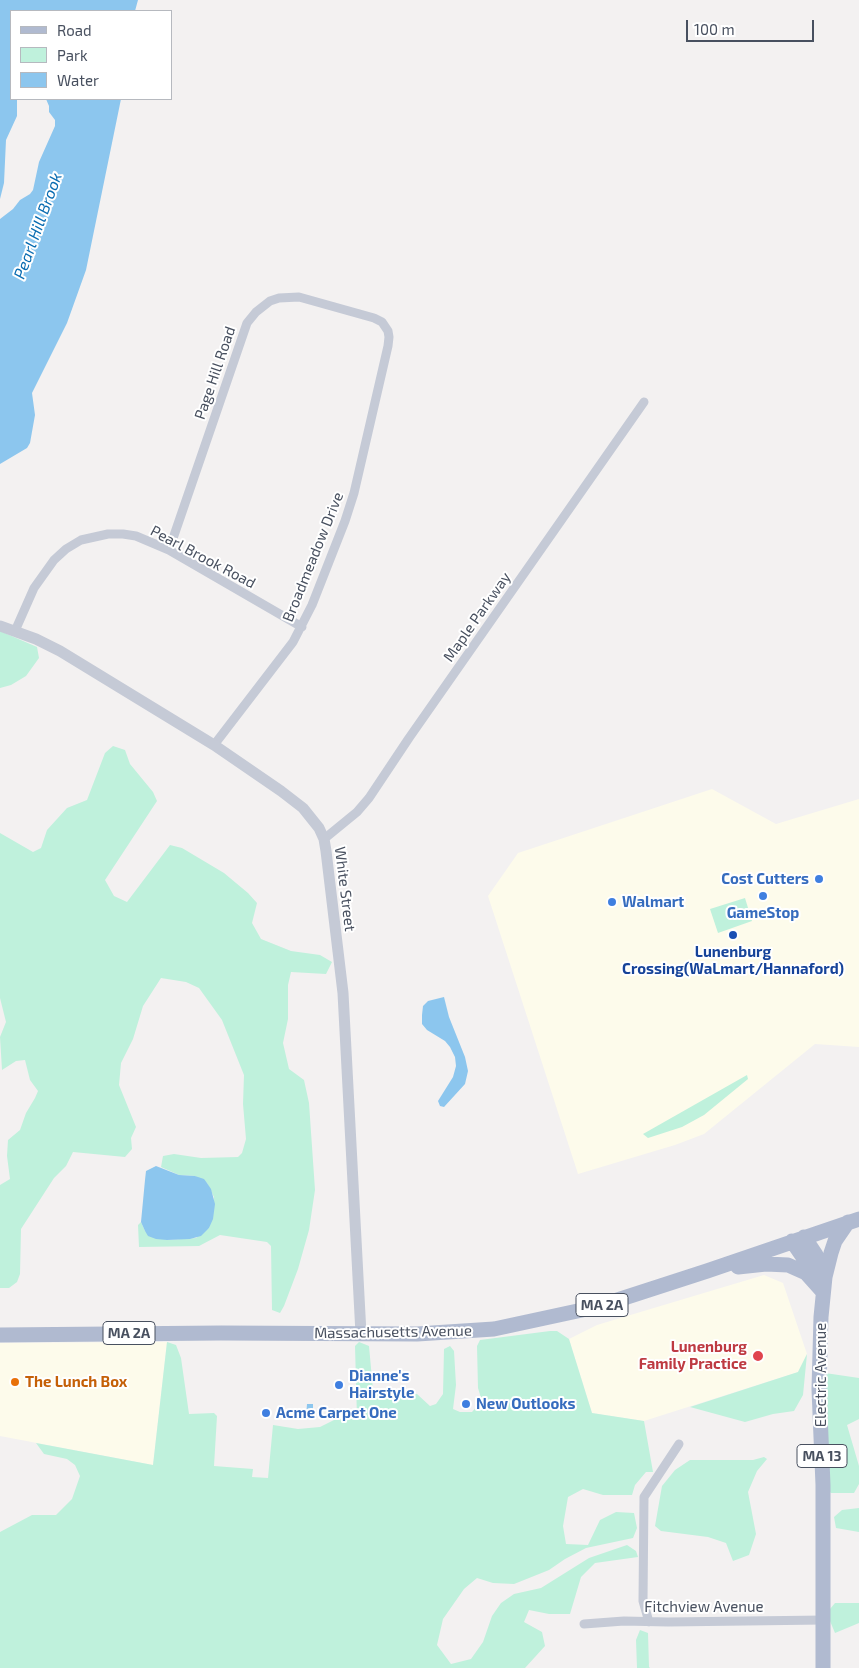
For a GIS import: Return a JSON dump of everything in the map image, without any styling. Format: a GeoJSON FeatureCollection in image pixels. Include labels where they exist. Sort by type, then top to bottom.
{"type":"FeatureCollection","features":[{"type":"Feature","properties":{"kind":"main road","name":"Massachusetts Avenue"},"geometry":{"type":"LineString","coordinates":[[0,1334],[417,1334],[494,1329],[589,1309],[707,1271],[854,1220]]}},
{"type":"Feature","properties":{"kind":"main road","name":"MA 13"},"geometry":{"type":"LineString","coordinates":[[823,1292],[825,1276],[835,1241],[854,1220]]}},
{"type":"Feature","properties":{"kind":"main road"},"geometry":{"type":"LineString","coordinates":[[798,1239],[816,1255],[825,1276]]}},
{"type":"Feature","properties":{"kind":"main road"},"geometry":{"type":"LineString","coordinates":[[798,1239],[805,1260],[823,1292]]}},
{"type":"Feature","properties":{"kind":"main road"},"geometry":{"type":"LineString","coordinates":[[707,1271],[766,1264],[788,1265],[806,1273],[823,1292]]}},
{"type":"Feature","properties":{"kind":"main road","name":"Electric Avenue"},"geometry":{"type":"LineString","coordinates":[[823,1292],[819,1390],[823,1485],[824,1668]]}},
{"type":"Feature","properties":{"kind":"street","name":"Page Hill Road"},"geometry":{"type":"LineString","coordinates":[[169,550],[247,323],[256,312],[270,301],[279,298],[299,297],[374,318],[386,326]]}},
{"type":"Feature","properties":{"kind":"street","name":"Broadmeadow Drive"},"geometry":{"type":"LineString","coordinates":[[214,745],[293,642],[312,605],[354,494],[388,346],[389,337],[386,326]]}},
{"type":"Feature","properties":{"kind":"street","name":"Maple Parkway"},"geometry":{"type":"LineString","coordinates":[[324,839],[356,812],[369,798],[644,402]]}},
{"type":"Feature","properties":{"kind":"street","name":"Pearl Brook Road"},"geometry":{"type":"LineString","coordinates":[[15,631],[24,608],[43,574],[54,560],[66,549],[81,540],[108,534],[123,534],[144,539],[169,550],[302,627]]}},
{"type":"Feature","properties":{"kind":"street","name":"White Street"},"geometry":{"type":"LineString","coordinates":[[0,626],[60,651],[214,745],[281,791],[302,808],[319,828],[324,839],[343,993],[361,1334]]}},
{"type":"Feature","properties":{"kind":"street"},"geometry":{"type":"LineString","coordinates":[[649,1622],[644,1601],[644,1496],[679,1444]]}},
{"type":"Feature","properties":{"kind":"street","name":"Fitchview Avenue"},"geometry":{"type":"LineString","coordinates":[[584,1624],[624,1621],[824,1620]]}},
{"type":"Feature","properties":{"kind":"shaded area"},"geometry":{"type":"Polygon","coordinates":[[[712,789],[776,824],[859,799],[859,1047],[815,1044],[704,1134],[675,1145],[578,1174],[488,896],[518,853],[712,789]]]}},
{"type":"Feature","properties":{"kind":"shaded area"},"geometry":{"type":"Polygon","coordinates":[[[764,1275],[783,1283],[807,1354],[798,1372],[644,1421],[592,1413],[569,1339],[597,1325],[764,1275]]]}},
{"type":"Feature","properties":{"kind":"shaded area"},"geometry":{"type":"Polygon","coordinates":[[[167,1342],[153,1465],[0,1436],[0,1343],[167,1342]]]}},
{"type":"Feature","properties":{"kind":"green space"},"geometry":{"type":"Polygon","coordinates":[[[0,631],[37,647],[39,658],[26,676],[11,685],[0,688],[0,631]]]}},
{"type":"Feature","properties":{"kind":"green space"},"geometry":{"type":"Polygon","coordinates":[[[113,746],[125,750],[130,764],[153,792],[157,801],[105,880],[114,896],[127,902],[170,845],[182,848],[224,873],[257,903],[252,923],[261,939],[291,951],[320,955],[332,962],[326,974],[291,972],[288,985],[288,1019],[283,1043],[289,1069],[304,1080],[309,1103],[315,1190],[309,1230],[298,1269],[280,1313],[272,1310],[271,1246],[267,1242],[220,1235],[199,1246],[139,1247],[138,1225],[141,1222],[145,1231],[167,1240],[196,1238],[209,1228],[214,1197],[207,1183],[195,1176],[179,1175],[161,1167],[163,1156],[174,1154],[201,1158],[238,1157],[242,1153],[246,1139],[243,1104],[244,1075],[222,1020],[199,988],[186,982],[161,978],[143,1006],[133,1039],[121,1063],[119,1085],[136,1127],[131,1138],[132,1149],[125,1157],[73,1152],[66,1166],[54,1178],[21,1229],[20,1274],[17,1282],[9,1288],[0,1288],[0,1185],[10,1179],[7,1156],[8,1140],[20,1130],[26,1113],[38,1091],[30,1080],[25,1060],[16,1061],[2,1070],[0,1037],[6,1022],[0,998],[0,833],[33,852],[41,848],[47,830],[67,808],[87,800],[105,753],[113,746]]]}},
{"type":"Feature","properties":{"kind":"green space"},"geometry":{"type":"Polygon","coordinates":[[[745,898],[752,921],[718,933],[710,909],[745,898]]]}},
{"type":"Feature","properties":{"kind":"green space"},"geometry":{"type":"Polygon","coordinates":[[[747,1075],[748,1079],[704,1115],[682,1127],[648,1138],[643,1134],[747,1075]]]}},
{"type":"Feature","properties":{"kind":"green space"},"geometry":{"type":"Polygon","coordinates":[[[557,1331],[569,1339],[592,1413],[644,1421],[653,1472],[646,1472],[635,1485],[632,1495],[603,1495],[583,1489],[568,1497],[563,1526],[566,1544],[588,1545],[600,1520],[616,1512],[634,1513],[637,1528],[633,1538],[586,1548],[549,1570],[514,1584],[493,1583],[477,1578],[464,1589],[443,1619],[437,1645],[451,1664],[471,1659],[483,1642],[492,1616],[501,1603],[514,1594],[541,1588],[589,1558],[627,1545],[636,1551],[638,1557],[595,1563],[581,1577],[570,1614],[549,1614],[529,1610],[524,1622],[542,1632],[545,1646],[525,1668],[0,1668],[0,1532],[32,1515],[56,1515],[72,1499],[80,1476],[75,1465],[67,1459],[44,1454],[36,1443],[153,1465],[167,1342],[176,1345],[181,1358],[189,1414],[214,1413],[217,1416],[214,1466],[253,1469],[252,1477],[268,1478],[273,1425],[298,1429],[320,1427],[336,1419],[357,1418],[355,1346],[359,1342],[369,1346],[373,1390],[389,1397],[417,1394],[430,1406],[436,1404],[443,1394],[444,1349],[450,1346],[454,1351],[456,1385],[453,1409],[460,1412],[472,1412],[479,1404],[481,1398],[478,1388],[477,1346],[480,1340],[557,1331]]]}},
{"type":"Feature","properties":{"kind":"green space"},"geometry":{"type":"Polygon","coordinates":[[[807,1354],[803,1395],[794,1411],[773,1414],[745,1422],[690,1407],[798,1372],[807,1354]]]}},
{"type":"Feature","properties":{"kind":"green space"},"geometry":{"type":"Polygon","coordinates":[[[825,1373],[859,1378],[859,1419],[847,1425],[859,1466],[859,1484],[854,1493],[831,1493],[826,1488],[825,1373]]]}},
{"type":"Feature","properties":{"kind":"green space"},"geometry":{"type":"Polygon","coordinates":[[[764,1457],[767,1459],[757,1471],[748,1492],[756,1534],[749,1555],[733,1561],[726,1543],[708,1537],[661,1531],[655,1526],[662,1486],[675,1470],[690,1460],[753,1460],[764,1457]]]}},
{"type":"Feature","properties":{"kind":"green space"},"geometry":{"type":"Polygon","coordinates":[[[859,1508],[859,1532],[836,1528],[834,1517],[842,1510],[859,1508]]]}},
{"type":"Feature","properties":{"kind":"green space"},"geometry":{"type":"Polygon","coordinates":[[[835,1603],[859,1603],[859,1623],[835,1633],[830,1621],[830,1609],[835,1603]]]}},
{"type":"Feature","properties":{"kind":"green space"},"geometry":{"type":"Polygon","coordinates":[[[640,1630],[648,1633],[650,1668],[637,1668],[636,1640],[640,1630]]]}},
{"type":"Feature","properties":{"kind":"water"},"geometry":{"type":"Polygon","coordinates":[[[0,0],[138,0],[135,10],[10,10],[10,100],[17,100],[17,116],[6,140],[4,183],[0,199],[0,0]]]}},
{"type":"Feature","properties":{"kind":"water","name":"Pearl Hill Brook"},"geometry":{"type":"Polygon","coordinates":[[[46,100],[121,100],[86,270],[67,323],[32,393],[35,415],[30,443],[27,448],[0,464],[0,219],[33,190],[39,162],[55,126],[55,120],[49,112],[46,100]]]}},
{"type":"Feature","properties":{"kind":"water"},"geometry":{"type":"Polygon","coordinates":[[[444,997],[468,1071],[465,1084],[444,1107],[440,1106],[438,1101],[453,1077],[456,1066],[455,1057],[445,1041],[427,1030],[422,1024],[422,1015],[423,1006],[428,1001],[444,997]]]}},
{"type":"Feature","properties":{"kind":"water"},"geometry":{"type":"Polygon","coordinates":[[[156,1166],[179,1175],[195,1176],[204,1179],[211,1189],[215,1204],[213,1219],[209,1228],[201,1236],[190,1239],[167,1240],[148,1236],[141,1222],[146,1171],[156,1166]]]}},
{"type":"Feature","properties":{"kind":"water"},"geometry":{"type":"Polygon","coordinates":[[[307,1404],[313,1404],[313,1417],[311,1420],[306,1417],[307,1404]]]}},
{"type":"Feature","properties":{"kind":"place","name":"Cost Cutters"},"geometry":{"type":"Point","coordinates":[819,879]}},
{"type":"Feature","properties":{"kind":"place","name":"GameStop"},"geometry":{"type":"Point","coordinates":[763,896]}},
{"type":"Feature","properties":{"kind":"place","name":"Walmart"},"geometry":{"type":"Point","coordinates":[612,902]}},
{"type":"Feature","properties":{"kind":"place","name":"Lunenburg Crossing(WaLmart/Hannaford)"},"geometry":{"type":"Point","coordinates":[733,935]}},
{"type":"Feature","properties":{"kind":"place","name":"Lunenburg Family Practice"},"geometry":{"type":"Point","coordinates":[758,1356]}},
{"type":"Feature","properties":{"kind":"place","name":"The Lunch Box"},"geometry":{"type":"Point","coordinates":[15,1382]}},
{"type":"Feature","properties":{"kind":"place","name":"Dianne's Hairstyle"},"geometry":{"type":"Point","coordinates":[339,1385]}},
{"type":"Feature","properties":{"kind":"place","name":"New Outlooks"},"geometry":{"type":"Point","coordinates":[466,1404]}},
{"type":"Feature","properties":{"kind":"place","name":"Acme Carpet One"},"geometry":{"type":"Point","coordinates":[266,1413]}}]}
